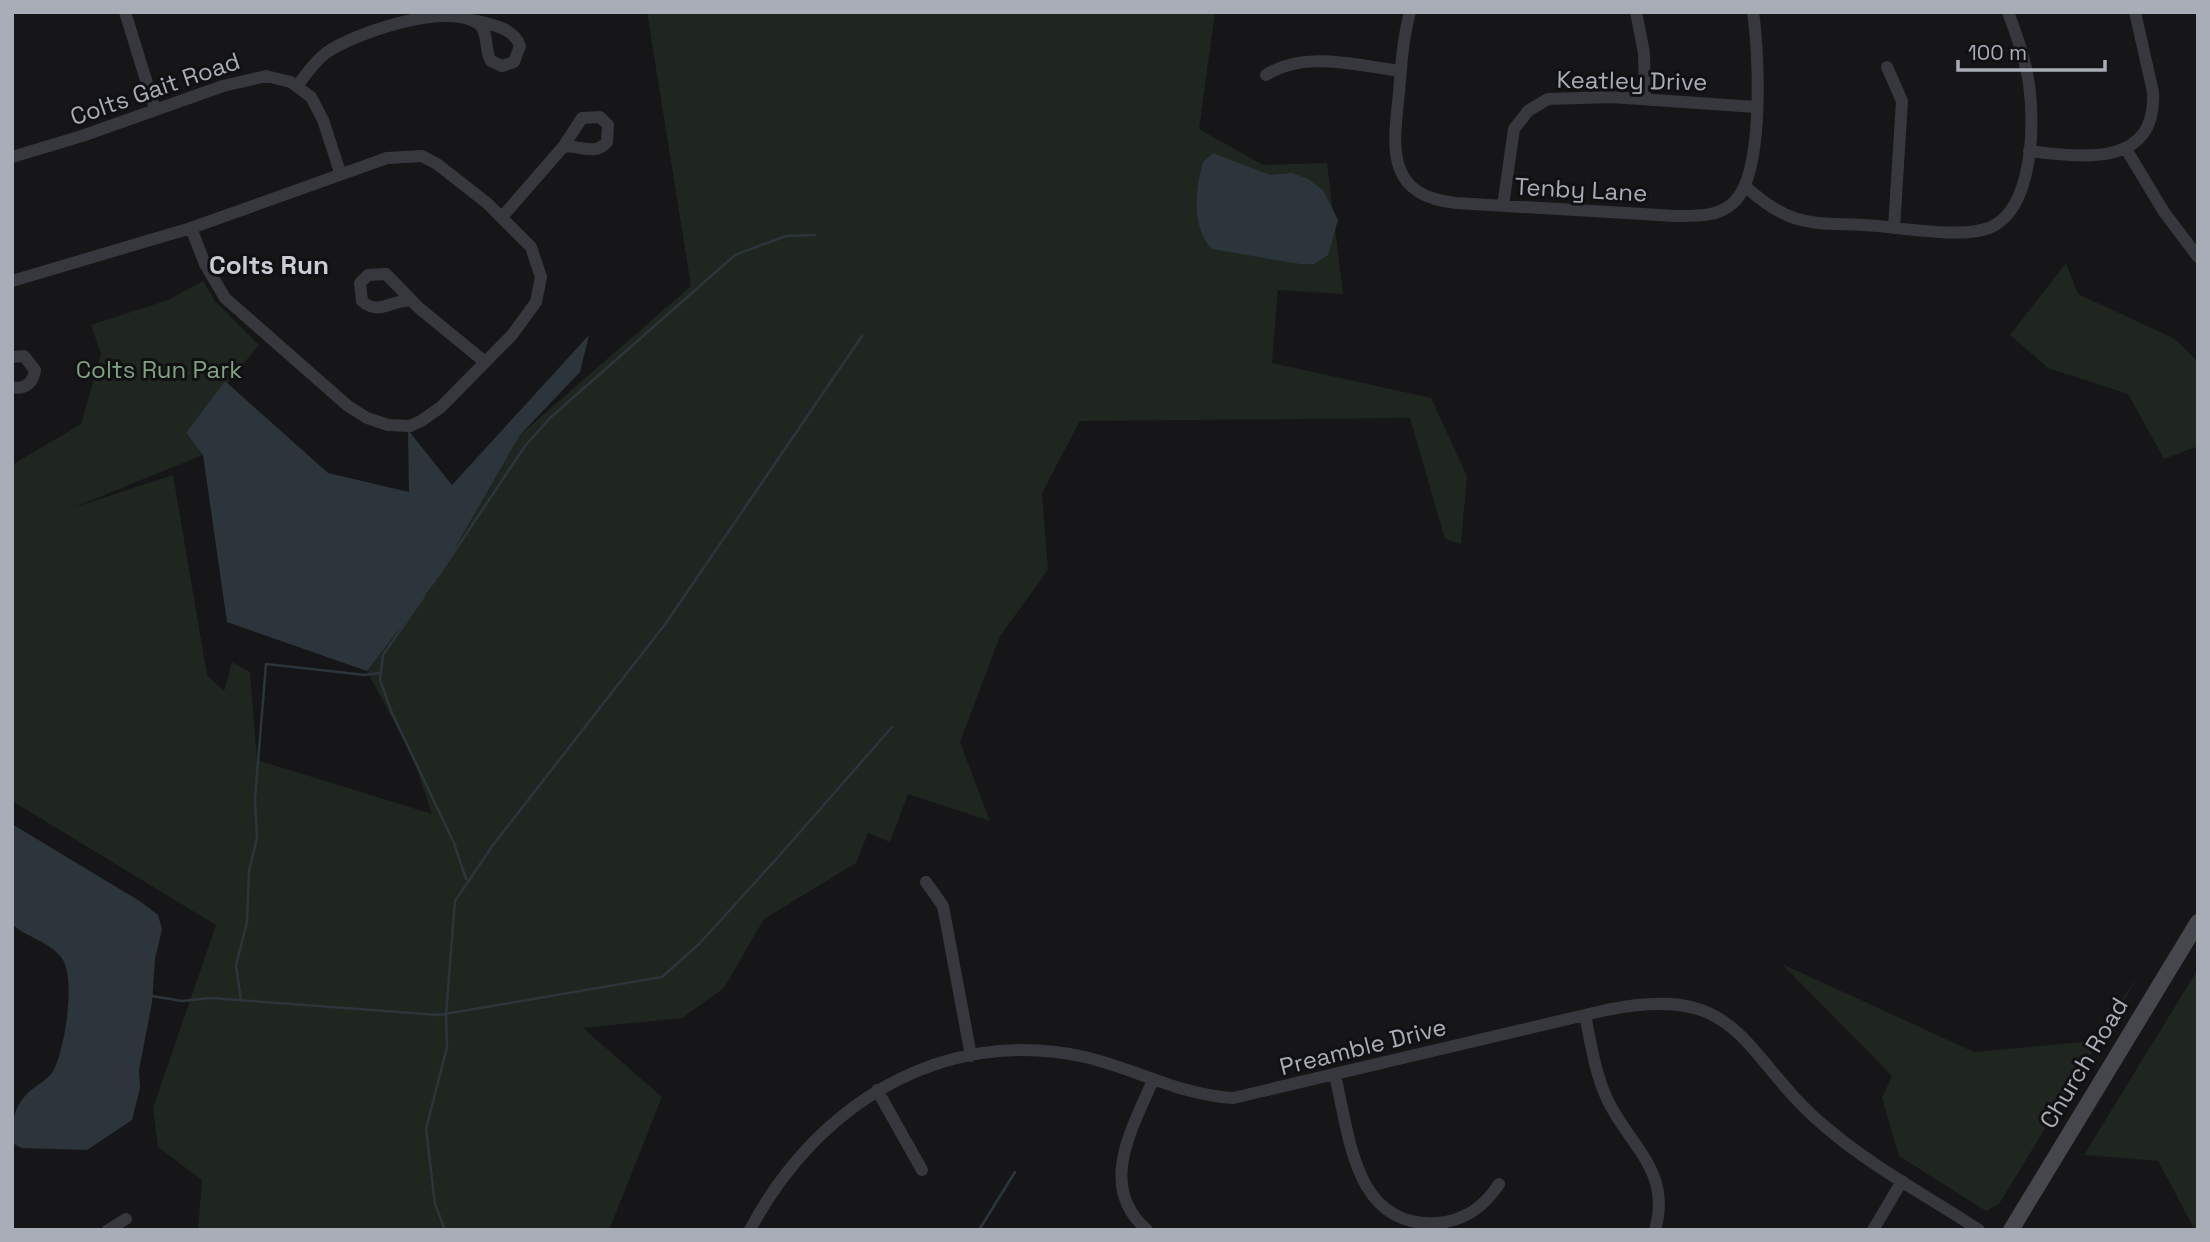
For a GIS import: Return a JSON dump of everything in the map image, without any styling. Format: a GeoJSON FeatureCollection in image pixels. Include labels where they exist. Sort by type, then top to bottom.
{"type":"FeatureCollection","features":[{"type":"Feature","properties":{"kind":"main road","name":"Church Road"},"geometry":{"type":"LineString","coordinates":[[2011,1230],[2198,922]]}},
{"type":"Feature","properties":{"kind":"street"},"geometry":{"type":"LineString","coordinates":[[125,12],[155,109]]}},
{"type":"Feature","properties":{"kind":"street","name":"Tenby Lane"},"geometry":{"type":"LineString","coordinates":[[1410,12],[1394,148],[1400,171],[1417,192],[1443,202],[1700,216],[1723,210],[1745,187]]}},
{"type":"Feature","properties":{"kind":"street"},"geometry":{"type":"LineString","coordinates":[[1636,12],[1644,53],[1645,99]]}},
{"type":"Feature","properties":{"kind":"street"},"geometry":{"type":"LineString","coordinates":[[1753,12],[1758,55],[1756,107],[1752,163],[1745,187],[1772,209],[1791,219],[1894,228],[1976,230],[1998,224],[2019,200],[2029,151],[2029,80],[2008,12]]}},
{"type":"Feature","properties":{"kind":"street"},"geometry":{"type":"LineString","coordinates":[[2029,151],[2097,156],[2126,149],[2147,128],[2154,105],[2151,80],[2134,12]]}},
{"type":"Feature","properties":{"kind":"street"},"geometry":{"type":"LineString","coordinates":[[340,172],[318,108],[298,85],[327,52],[363,34],[421,18],[448,16],[472,20]]}},
{"type":"Feature","properties":{"kind":"street"},"geometry":{"type":"LineString","coordinates":[[1266,75],[1303,62],[1401,71]]}},
{"type":"Feature","properties":{"kind":"street"},"geometry":{"type":"LineString","coordinates":[[1887,67],[1902,101],[1894,228]]}},
{"type":"Feature","properties":{"kind":"street","name":"Colts Gait Road"},"geometry":{"type":"LineString","coordinates":[[12,157],[251,78],[279,78],[298,85]]}},
{"type":"Feature","properties":{"kind":"street","name":"Keatley Drive"},"geometry":{"type":"LineString","coordinates":[[1503,206],[1510,139],[1528,111],[1537,104],[1559,97],[1645,99],[1756,107]]}},
{"type":"Feature","properties":{"kind":"street"},"geometry":{"type":"LineString","coordinates":[[502,217],[563,147]]}},
{"type":"Feature","properties":{"kind":"street"},"geometry":{"type":"LineString","coordinates":[[2126,149],[2164,212],[2198,257]]}},
{"type":"Feature","properties":{"kind":"street"},"geometry":{"type":"LineString","coordinates":[[12,281],[191,228],[340,172],[387,158],[422,156],[437,164],[502,217],[531,247],[538,265],[541,290],[522,324],[441,407],[421,421],[399,427],[368,418],[337,398],[234,308],[210,275],[191,228]]}},
{"type":"Feature","properties":{"kind":"street"},"geometry":{"type":"LineString","coordinates":[[412,301],[485,362]]}},
{"type":"Feature","properties":{"kind":"street"},"geometry":{"type":"LineString","coordinates":[[12,357],[24,356],[35,370],[33,381],[27,386],[12,387]]}},
{"type":"Feature","properties":{"kind":"street"},"geometry":{"type":"LineString","coordinates":[[926,882],[943,906],[959,978],[971,1056]]}},
{"type":"Feature","properties":{"kind":"street","name":"Preamble Drive"},"geometry":{"type":"LineString","coordinates":[[750,1230],[776,1185],[806,1147],[836,1119],[877,1090],[913,1073],[971,1056],[1010,1051],[1064,1054],[1100,1061],[1199,1095],[1233,1098],[1585,1016],[1660,1002],[1687,1005],[1713,1014],[1743,1037],[1815,1118],[1856,1151],[1979,1230]]}},
{"type":"Feature","properties":{"kind":"street"},"geometry":{"type":"LineString","coordinates":[[1585,1016],[1596,1068],[1606,1097],[1657,1181],[1660,1206],[1655,1230]]}},
{"type":"Feature","properties":{"kind":"street"},"geometry":{"type":"LineString","coordinates":[[1335,1076],[1359,1175],[1373,1197],[1393,1214],[1417,1222],[1453,1220],[1474,1212],[1499,1184]]}},
{"type":"Feature","properties":{"kind":"street"},"geometry":{"type":"LineString","coordinates":[[1147,1230],[1128,1207],[1120,1181],[1120,1168],[1127,1143],[1153,1080]]}},
{"type":"Feature","properties":{"kind":"street"},"geometry":{"type":"LineString","coordinates":[[877,1090],[922,1170]]}},
{"type":"Feature","properties":{"kind":"street"},"geometry":{"type":"LineString","coordinates":[[1873,1230],[1902,1181]]}},
{"type":"Feature","properties":{"kind":"street"},"geometry":{"type":"LineString","coordinates":[[108,1230],[126,1219]]}},
{"type":"Feature","properties":{"kind":"green space","name":"Colts Run Park"},"geometry":{"type":"Polygon","coordinates":[[[647,12],[1215,12],[1199,129],[1263,165],[1327,163],[1343,294],[1278,290],[1272,363],[1431,398],[1467,476],[1461,544],[1445,539],[1410,418],[1080,421],[1042,493],[1048,570],[1000,636],[960,742],[990,821],[908,794],[890,842],[868,833],[856,863],[764,919],[724,988],[682,1018],[583,1028],[662,1097],[609,1230],[198,1230],[202,1180],[158,1147],[153,1108],[216,925],[12,801],[12,465],[81,424],[101,354],[91,325],[168,300],[203,281],[215,301],[259,345],[186,433],[203,455],[72,508],[173,475],[207,675],[224,691],[232,662],[250,672],[257,760],[432,814],[412,755],[367,671],[436,581],[520,435],[691,286],[647,12]]]}},
{"type":"Feature","properties":{"kind":"green space"},"geometry":{"type":"Polygon","coordinates":[[[2066,263],[2078,294],[2175,339],[2198,362],[2198,446],[2164,459],[2128,394],[2048,368],[2010,335],[2066,263]]]}},
{"type":"Feature","properties":{"kind":"green space"},"geometry":{"type":"Polygon","coordinates":[[[1782,964],[1974,1052],[2093,1041],[2141,972],[1999,1204],[1986,1211],[1899,1156],[1882,1098],[1892,1076],[1782,964]]]}},
{"type":"Feature","properties":{"kind":"green space"},"geometry":{"type":"Polygon","coordinates":[[[2198,969],[2198,1230],[2195,1230],[2158,1161],[2084,1155],[2198,969]]]}},
{"type":"Feature","properties":{"kind":"shaded area"},"geometry":{"type":"Polygon","coordinates":[[[1213,153],[1270,175],[1292,173],[1308,179],[1323,190],[1338,220],[1328,255],[1314,264],[1300,264],[1212,249],[1201,230],[1197,196],[1203,162],[1213,153]]]}},
{"type":"Feature","properties":{"kind":"shaded area"},"geometry":{"type":"Polygon","coordinates":[[[589,335],[580,372],[520,435],[436,581],[367,671],[227,622],[203,455],[186,433],[225,381],[328,473],[409,492],[408,430],[452,485],[589,335]]]}},
{"type":"Feature","properties":{"kind":"shaded area"},"geometry":{"type":"Polygon","coordinates":[[[12,824],[141,902],[158,915],[162,929],[139,1070],[140,1088],[132,1120],[87,1150],[22,1148],[12,1143],[18,1105],[52,1073],[57,1063],[65,1032],[69,996],[66,966],[61,957],[50,947],[12,924],[12,824]]]}},
{"type":"Feature","properties":{"kind":"waterway"},"geometry":{"type":"LineString","coordinates":[[438,576],[525,446],[550,418],[735,255],[786,236],[815,235]]}},
{"type":"Feature","properties":{"kind":"waterway"},"geometry":{"type":"LineString","coordinates":[[445,1230],[435,1204],[426,1129],[447,1047],[446,1014],[455,901],[493,845],[666,623],[862,336]]}},
{"type":"Feature","properties":{"kind":"waterway"},"geometry":{"type":"LineString","coordinates":[[424,596],[383,655],[380,680],[392,713],[454,843],[466,879]]}},
{"type":"Feature","properties":{"kind":"waterway"},"geometry":{"type":"LineString","coordinates":[[241,1001],[236,965],[247,922],[249,871],[257,838],[255,799],[266,664],[365,675],[379,673]]}},
{"type":"Feature","properties":{"kind":"waterway"},"geometry":{"type":"LineString","coordinates":[[152,996],[182,1001],[211,998],[439,1015],[662,977],[699,944],[892,727]]}},
{"type":"Feature","properties":{"kind":"waterway"},"geometry":{"type":"LineString","coordinates":[[979,1230],[1015,1172]]}},
{"type":"Feature","properties":{"kind":"district","name":"Colts Run"},"geometry":{"type":"Point","coordinates":[269,265]}}]}
